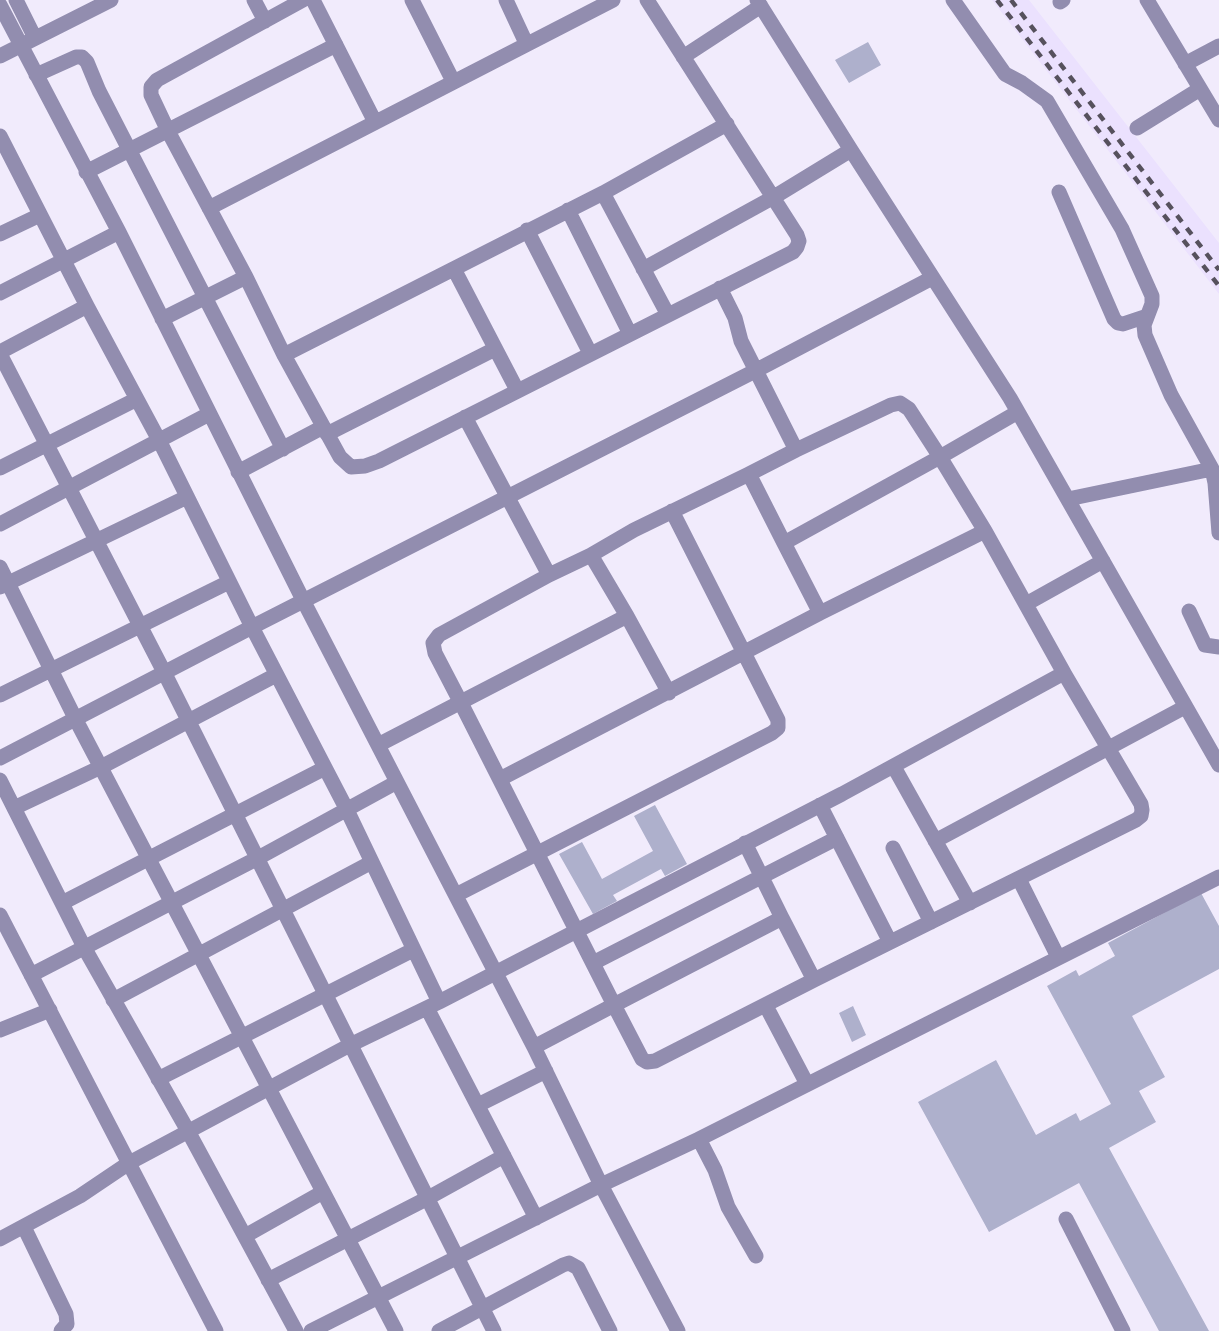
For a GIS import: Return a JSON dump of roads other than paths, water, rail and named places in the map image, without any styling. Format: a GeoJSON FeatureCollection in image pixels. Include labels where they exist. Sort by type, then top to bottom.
{"type":"FeatureCollection","features":[{"type":"Feature","properties":{"kind":"street"},"geometry":{"type":"LineString","coordinates":[[16,0],[36,75],[119,232],[304,602],[534,1047],[601,1185],[678,1331]]}},
{"type":"Feature","properties":{"kind":"street"},"geometry":{"type":"LineString","coordinates":[[0,56],[111,0]]}},
{"type":"Feature","properties":{"kind":"street"},"geometry":{"type":"LineString","coordinates":[[254,0],[265,21]]}},
{"type":"Feature","properties":{"kind":"street"},"geometry":{"type":"LineString","coordinates":[[303,0],[157,80],[152,87],[151,95],[284,355],[340,457],[351,466],[365,466],[379,461],[793,252],[797,247],[799,241],[797,235],[774,197],[647,0]]}},
{"type":"Feature","properties":{"kind":"street"},"geometry":{"type":"LineString","coordinates":[[313,0],[375,122]]}},
{"type":"Feature","properties":{"kind":"street"},"geometry":{"type":"LineString","coordinates":[[412,0],[453,81]]}},
{"type":"Feature","properties":{"kind":"street"},"geometry":{"type":"LineString","coordinates":[[506,0],[526,43]]}},
{"type":"Feature","properties":{"kind":"street"},"geometry":{"type":"LineString","coordinates":[[209,208],[612,0]]}},
{"type":"Feature","properties":{"kind":"street"},"geometry":{"type":"LineString","coordinates":[[953,0],[1005,74],[1047,101],[1127,239],[1152,296],[1152,304],[1144,325],[1149,346],[1171,395],[1212,470],[1219,532]]}},
{"type":"Feature","properties":{"kind":"street"},"geometry":{"type":"LineString","coordinates":[[1147,0],[1219,120]]}},
{"type":"Feature","properties":{"kind":"street"},"geometry":{"type":"LineString","coordinates":[[683,57],[759,3],[1018,412],[1219,765]]}},
{"type":"Feature","properties":{"kind":"street"},"geometry":{"type":"LineString","coordinates":[[0,5],[28,41]]}},
{"type":"Feature","properties":{"kind":"street"},"geometry":{"type":"LineString","coordinates":[[86,172],[336,45]]}},
{"type":"Feature","properties":{"kind":"street"},"geometry":{"type":"LineString","coordinates":[[1185,64],[1219,46]]}},
{"type":"Feature","properties":{"kind":"street"},"geometry":{"type":"LineString","coordinates":[[36,75],[68,59],[82,57],[92,71],[99,91],[283,449]]}},
{"type":"Feature","properties":{"kind":"street"},"geometry":{"type":"LineString","coordinates":[[1137,128],[1200,89]]}},
{"type":"Feature","properties":{"kind":"street"},"geometry":{"type":"LineString","coordinates":[[284,355],[603,193],[727,124]]}},
{"type":"Feature","properties":{"kind":"street"},"geometry":{"type":"LineString","coordinates":[[0,135],[63,260],[160,442],[276,675],[347,810],[413,950],[433,1005],[478,1105],[536,1218]]}},
{"type":"Feature","properties":{"kind":"street"},"geometry":{"type":"LineString","coordinates":[[644,269],[774,197],[851,150]]}},
{"type":"Feature","properties":{"kind":"street"},"geometry":{"type":"LineString","coordinates":[[1059,192],[1114,319],[1122,324],[1147,316]]}},
{"type":"Feature","properties":{"kind":"street"},"geometry":{"type":"LineString","coordinates":[[603,193],[668,315]]}},
{"type":"Feature","properties":{"kind":"street"},"geometry":{"type":"LineString","coordinates":[[568,210],[630,333]]}},
{"type":"Feature","properties":{"kind":"street"},"geometry":{"type":"LineString","coordinates":[[0,234],[40,215]]}},
{"type":"Feature","properties":{"kind":"street"},"geometry":{"type":"LineString","coordinates":[[527,230],[590,353]]}},
{"type":"Feature","properties":{"kind":"street"},"geometry":{"type":"LineString","coordinates":[[0,293],[119,232]]}},
{"type":"Feature","properties":{"kind":"street"},"geometry":{"type":"LineString","coordinates":[[454,269],[517,390]]}},
{"type":"Feature","properties":{"kind":"street"},"geometry":{"type":"LineString","coordinates":[[162,319],[246,277]]}},
{"type":"Feature","properties":{"kind":"street"},"geometry":{"type":"LineString","coordinates":[[0,758],[252,627],[508,499],[932,278]]}},
{"type":"Feature","properties":{"kind":"street"},"geometry":{"type":"LineString","coordinates":[[720,288],[735,318],[741,341],[755,371],[796,450]]}},
{"type":"Feature","properties":{"kind":"street"},"geometry":{"type":"LineString","coordinates":[[87,306],[0,353],[236,814],[494,1331]]}},
{"type":"Feature","properties":{"kind":"street"},"geometry":{"type":"LineString","coordinates":[[238,472],[495,349]]}},
{"type":"Feature","properties":{"kind":"street"},"geometry":{"type":"LineString","coordinates":[[0,468],[137,399]]}},
{"type":"Feature","properties":{"kind":"street"},"geometry":{"type":"LineString","coordinates":[[900,403],[909,409],[985,531],[1064,673],[1141,804],[1141,816],[766,1006],[647,1062],[642,1059],[435,653],[433,644],[439,635],[549,575],[796,450],[891,405],[900,403]]}},
{"type":"Feature","properties":{"kind":"street"},"geometry":{"type":"LineString","coordinates":[[784,543],[1018,412]]}},
{"type":"Feature","properties":{"kind":"street"},"geometry":{"type":"LineString","coordinates":[[0,524],[160,442],[209,414]]}},
{"type":"Feature","properties":{"kind":"street"},"geometry":{"type":"LineString","coordinates":[[465,417],[549,575]]}},
{"type":"Feature","properties":{"kind":"street"},"geometry":{"type":"LineString","coordinates":[[1068,499],[1212,470]]}},
{"type":"Feature","properties":{"kind":"street"},"geometry":{"type":"LineString","coordinates":[[749,474],[820,614]]}},
{"type":"Feature","properties":{"kind":"street"},"geometry":{"type":"LineString","coordinates":[[4,585],[187,497]]}},
{"type":"Feature","properties":{"kind":"street"},"geometry":{"type":"LineString","coordinates":[[456,895],[778,728],[778,720],[672,511]]}},
{"type":"Feature","properties":{"kind":"street"},"geometry":{"type":"LineString","coordinates":[[500,779],[985,531]]}},
{"type":"Feature","properties":{"kind":"street"},"geometry":{"type":"LineString","coordinates":[[591,555],[669,693]]}},
{"type":"Feature","properties":{"kind":"street"},"geometry":{"type":"LineString","coordinates":[[1026,604],[1103,561]]}},
{"type":"Feature","properties":{"kind":"street"},"geometry":{"type":"LineString","coordinates":[[0,567],[4,585],[51,669],[100,767],[396,1331]]}},
{"type":"Feature","properties":{"kind":"street"},"geometry":{"type":"LineString","coordinates":[[0,694],[229,582]]}},
{"type":"Feature","properties":{"kind":"street"},"geometry":{"type":"LineString","coordinates":[[1189,611],[1205,645],[1219,647]]}},
{"type":"Feature","properties":{"kind":"street"},"geometry":{"type":"LineString","coordinates":[[378,745],[627,616]]}},
{"type":"Feature","properties":{"kind":"street"},"geometry":{"type":"LineString","coordinates":[[0,1239],[80,1196],[129,1163],[188,1131],[350,1045],[433,1005],[894,767],[1064,673]]}},
{"type":"Feature","properties":{"kind":"street"},"geometry":{"type":"LineString","coordinates":[[14,808],[100,767],[276,675]]}},
{"type":"Feature","properties":{"kind":"street"},"geometry":{"type":"LineString","coordinates":[[935,841],[1185,706]]}},
{"type":"Feature","properties":{"kind":"street"},"geometry":{"type":"LineString","coordinates":[[894,767],[970,903]]}},
{"type":"Feature","properties":{"kind":"street"},"geometry":{"type":"LineString","coordinates":[[62,903],[325,768]]}},
{"type":"Feature","properties":{"kind":"street"},"geometry":{"type":"LineString","coordinates":[[0,780],[113,1000],[188,1131],[296,1331]]}},
{"type":"Feature","properties":{"kind":"street"},"geometry":{"type":"LineString","coordinates":[[31,975],[86,949],[397,782]]}},
{"type":"Feature","properties":{"kind":"street"},"geometry":{"type":"LineString","coordinates":[[820,805],[891,942]]}},
{"type":"Feature","properties":{"kind":"street"},"geometry":{"type":"LineString","coordinates":[[593,963],[837,838]]}},
{"type":"Feature","properties":{"kind":"street"},"geometry":{"type":"LineString","coordinates":[[745,843],[814,980]]}},
{"type":"Feature","properties":{"kind":"street"},"geometry":{"type":"LineString","coordinates":[[892,848],[931,922]]}},
{"type":"Feature","properties":{"kind":"street"},"geometry":{"type":"LineString","coordinates":[[113,1000],[372,862]]}},
{"type":"Feature","properties":{"kind":"street"},"geometry":{"type":"LineString","coordinates":[[311,1331],[1219,877]]}},
{"type":"Feature","properties":{"kind":"street"},"geometry":{"type":"LineString","coordinates":[[1019,879],[1058,957]]}},
{"type":"Feature","properties":{"kind":"street"},"geometry":{"type":"LineString","coordinates":[[0,915],[216,1331]]}},
{"type":"Feature","properties":{"kind":"street"},"geometry":{"type":"LineString","coordinates":[[534,1047],[782,918]]}},
{"type":"Feature","properties":{"kind":"street"},"geometry":{"type":"LineString","coordinates":[[158,1079],[413,950]]}},
{"type":"Feature","properties":{"kind":"street"},"geometry":{"type":"LineString","coordinates":[[766,1006],[807,1084]]}},
{"type":"Feature","properties":{"kind":"street"},"geometry":{"type":"LineString","coordinates":[[0,1030],[50,1010]]}},
{"type":"Feature","properties":{"kind":"street"},"geometry":{"type":"LineString","coordinates":[[478,1105],[546,1071]]}},
{"type":"Feature","properties":{"kind":"street"},"geometry":{"type":"LineString","coordinates":[[699,1139],[715,1170],[728,1207],[756,1256]]}},
{"type":"Feature","properties":{"kind":"street"},"geometry":{"type":"LineString","coordinates":[[268,1280],[428,1198],[504,1156]]}},
{"type":"Feature","properties":{"kind":"street"},"geometry":{"type":"LineString","coordinates":[[244,1236],[323,1192]]}},
{"type":"Feature","properties":{"kind":"street"},"geometry":{"type":"LineString","coordinates":[[1066,1219],[1123,1331]]}},
{"type":"Feature","properties":{"kind":"street"},"geometry":{"type":"LineString","coordinates":[[24,1227],[66,1314],[67,1324],[61,1331]]}},
{"type":"Feature","properties":{"kind":"street"},"geometry":{"type":"LineString","coordinates":[[439,1331],[569,1263],[578,1268],[610,1331]]}},
{"type":"Feature","properties":{"kind":"railway"},"geometry":{"type":"LineString","coordinates":[[997,0],[1219,286]]}},
{"type":"Feature","properties":{"kind":"railway"},"geometry":{"type":"LineString","coordinates":[[1011,0],[1219,270]]}}]}
